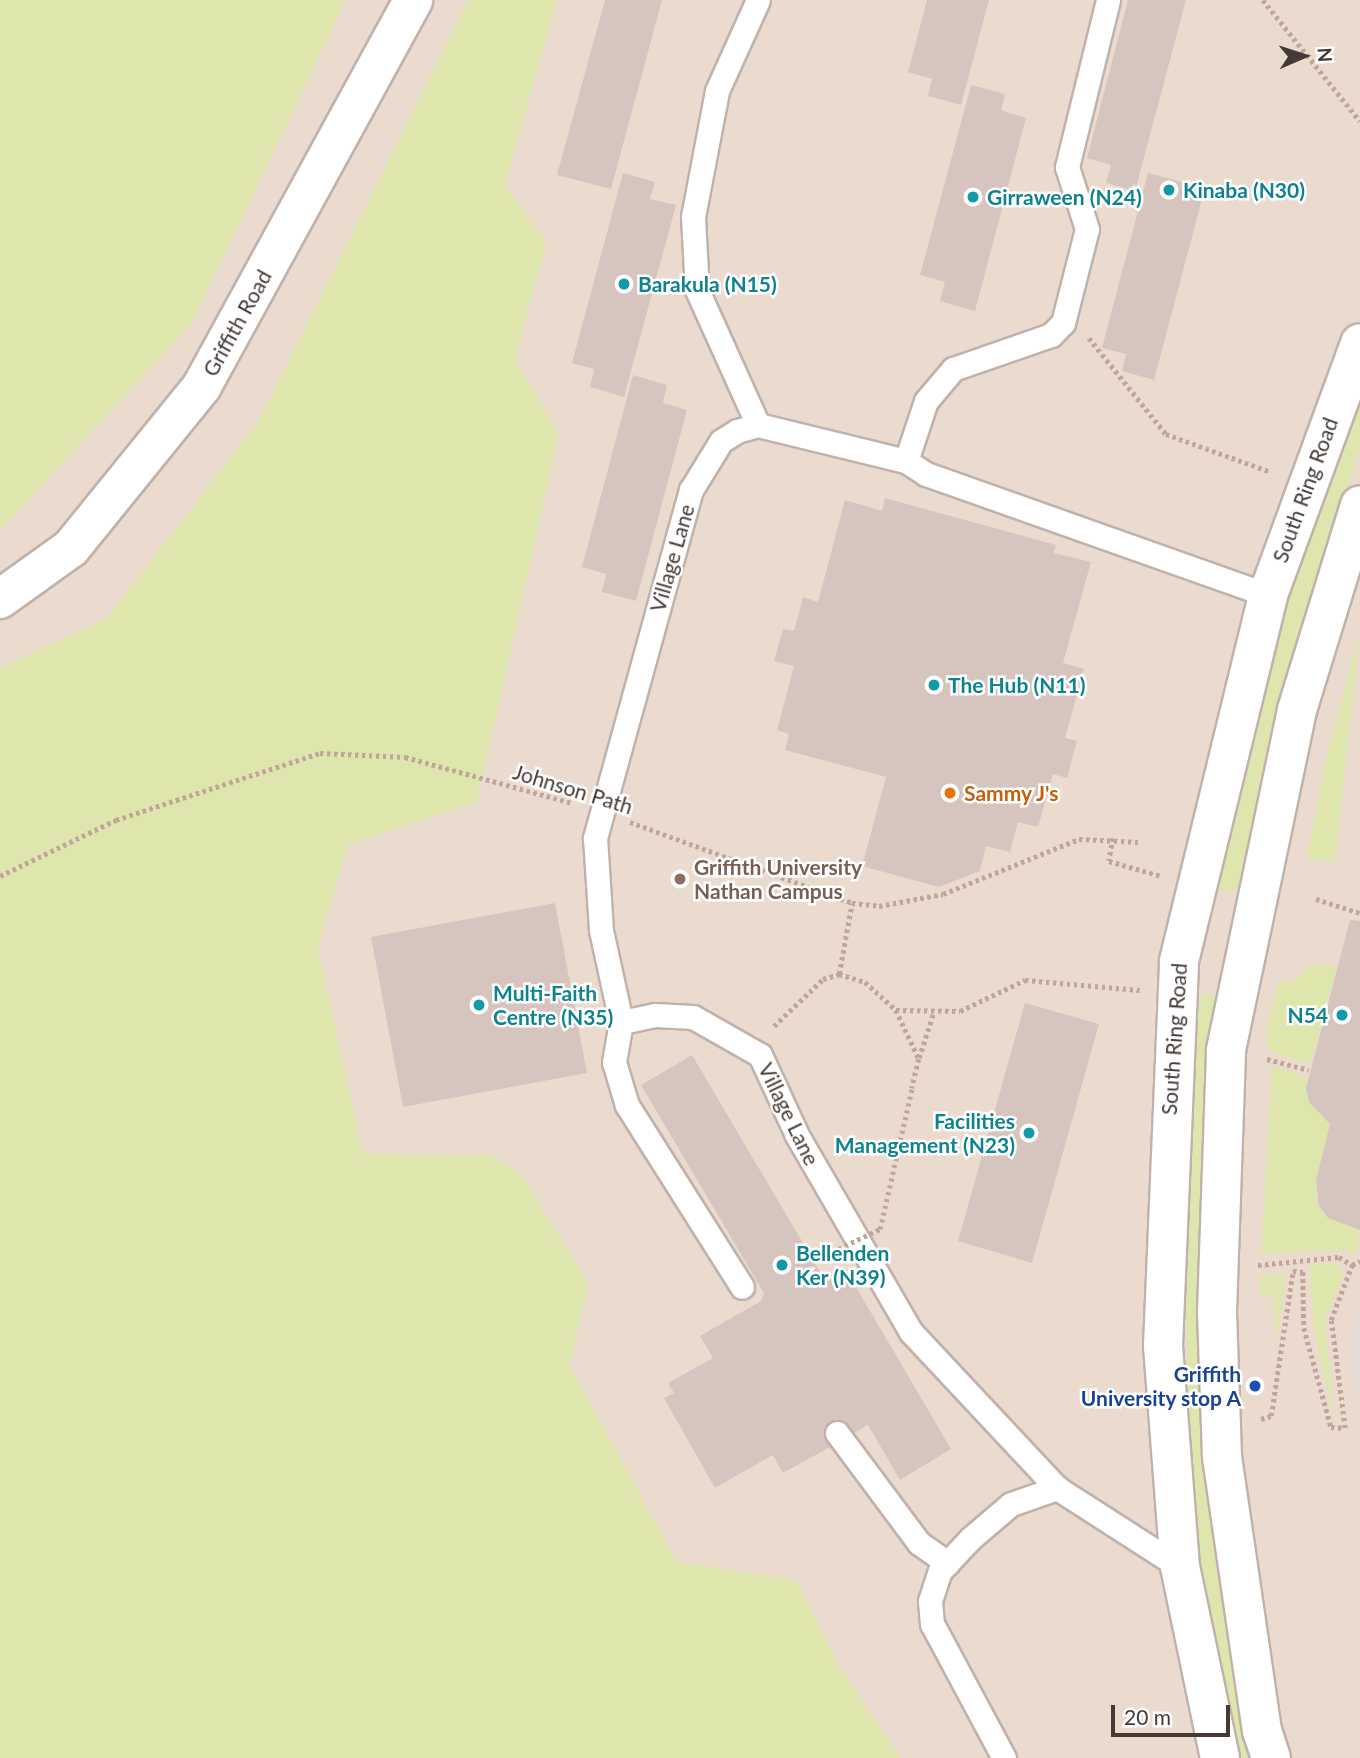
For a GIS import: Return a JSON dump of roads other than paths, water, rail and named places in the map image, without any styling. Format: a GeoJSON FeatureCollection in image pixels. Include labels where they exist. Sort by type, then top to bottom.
{"type":"FeatureCollection","features":[{"type":"Feature","properties":{"kind":"street","name":"Griffith Road"},"geometry":{"type":"LineString","coordinates":[[0,599],[71,548],[202,386],[413,0]]}},
{"type":"Feature","properties":{"kind":"street","name":"South Ring Road"},"geometry":{"type":"LineString","coordinates":[[1220,1758],[1180,1567],[1163,1346],[1179,961],[1268,595],[1360,343]]}},
{"type":"Feature","properties":{"kind":"street"},"geometry":{"type":"LineString","coordinates":[[1271,1758],[1262,1731],[1222,1456],[1217,1311],[1226,1050],[1297,710],[1360,505]]}},
{"type":"Feature","properties":{"kind":"lane"},"geometry":{"type":"LineString","coordinates":[[758,0],[717,91],[694,217],[697,290],[758,425],[906,461],[926,474],[1268,595]]}},
{"type":"Feature","properties":{"kind":"lane"},"geometry":{"type":"LineString","coordinates":[[906,461],[926,401],[953,369],[1051,335],[1063,323],[1087,229],[1067,167],[1108,0]]}},
{"type":"Feature","properties":{"kind":"lane","name":"Village Lane"},"geometry":{"type":"LineString","coordinates":[[758,425],[721,441],[691,490],[595,838],[597,893],[621,1022],[655,1014],[693,1017],[760,1055],[797,1135],[911,1332],[1057,1488],[1180,1567]]}},
{"type":"Feature","properties":{"kind":"lane"},"geometry":{"type":"LineString","coordinates":[[621,1022],[614,1062],[627,1105],[742,1287]]}},
{"type":"Feature","properties":{"kind":"lane"},"geometry":{"type":"LineString","coordinates":[[836,1433],[919,1543],[948,1563]]}},
{"type":"Feature","properties":{"kind":"lane"},"geometry":{"type":"LineString","coordinates":[[1004,1758],[932,1623],[930,1601],[948,1563],[1011,1504],[1057,1488]]}},
{"type":"Feature","properties":{"kind":"place","name":"Kinaba (N30)"},"geometry":{"type":"Point","coordinates":[1169,190]}},
{"type":"Feature","properties":{"kind":"place","name":"Girraween (N24)"},"geometry":{"type":"Point","coordinates":[973,197]}},
{"type":"Feature","properties":{"kind":"place","name":"Barakula (N15)"},"geometry":{"type":"Point","coordinates":[624,284]}},
{"type":"Feature","properties":{"kind":"place","name":"The Hub (N11)"},"geometry":{"type":"Point","coordinates":[934,685]}},
{"type":"Feature","properties":{"kind":"place","name":"Sammy J's"},"geometry":{"type":"Point","coordinates":[950,793]}},
{"type":"Feature","properties":{"kind":"place","name":"Griffith University Nathan Campus"},"geometry":{"type":"Point","coordinates":[680,879]}},
{"type":"Feature","properties":{"kind":"place","name":"Multi-Faith Centre (N35)"},"geometry":{"type":"Point","coordinates":[479,1005]}},
{"type":"Feature","properties":{"kind":"place","name":"N54"},"geometry":{"type":"Point","coordinates":[1342,1015]}},
{"type":"Feature","properties":{"kind":"place","name":"Facilities Management (N23)"},"geometry":{"type":"Point","coordinates":[1029,1133]}},
{"type":"Feature","properties":{"kind":"place","name":"Bellenden Ker (N39)"},"geometry":{"type":"Point","coordinates":[782,1265]}},
{"type":"Feature","properties":{"kind":"place","name":"Griffith University stop A"},"geometry":{"type":"Point","coordinates":[1255,1386]}}]}
